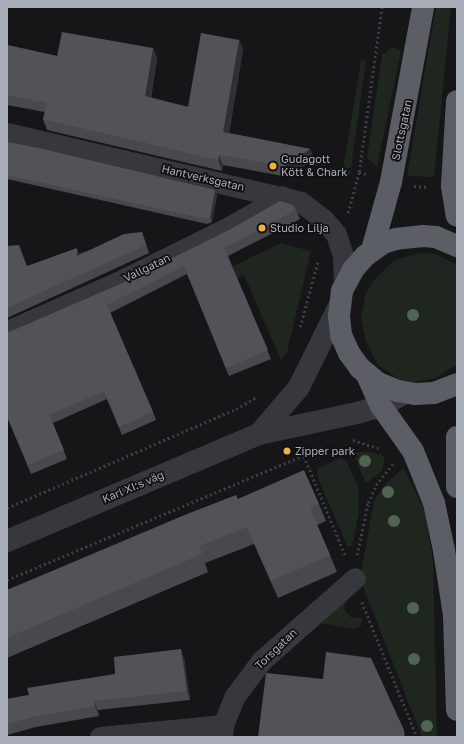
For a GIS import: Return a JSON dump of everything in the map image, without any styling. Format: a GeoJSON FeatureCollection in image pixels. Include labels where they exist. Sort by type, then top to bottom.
{"type":"FeatureCollection","features":[{"type":"Feature","properties":{"kind":"highway","name":"Slottsgatan"},"geometry":{"type":"LineString","coordinates":[[372,250],[391,182],[423,7]]}},
{"type":"Feature","properties":{"kind":"highway"},"geometry":{"type":"LineString","coordinates":[[457,101],[452,186],[457,216]]}},
{"type":"Feature","properties":{"kind":"highway"},"geometry":{"type":"LineString","coordinates":[[457,246],[436,238],[409,236],[396,239],[372,250],[353,270],[342,296],[340,325],[345,344],[354,361],[367,375],[385,387],[405,393],[434,392],[457,384]]}},
{"type":"Feature","properties":{"kind":"highway"},"geometry":{"type":"LineString","coordinates":[[367,375],[381,406],[413,451],[424,475],[444,550],[454,615],[457,710]]}},
{"type":"Feature","properties":{"kind":"highway"},"geometry":{"type":"LineString","coordinates":[[457,437],[457,487]]}},
{"type":"Feature","properties":{"kind":"highway"},"geometry":{"type":"LineString","coordinates":[[454,615],[457,589]]}},
{"type":"Feature","properties":{"kind":"street","name":"Hantverksgatan"},"geometry":{"type":"LineString","coordinates":[[7,133],[283,196],[301,202],[324,220],[336,234],[343,256],[342,296]]}},
{"type":"Feature","properties":{"kind":"street","name":"Vallgatan"},"geometry":{"type":"LineString","coordinates":[[7,331],[116,283],[227,228],[283,196]]}},
{"type":"Feature","properties":{"kind":"street","name":"Karl XI:s väg"},"geometry":{"type":"LineString","coordinates":[[260,434],[299,387],[342,296]]}},
{"type":"Feature","properties":{"kind":"street","name":"Karl XI:s väg"},"geometry":{"type":"LineString","coordinates":[[7,541],[260,434],[323,421],[381,406],[405,393]]}},
{"type":"Feature","properties":{"kind":"street","name":"Torsgatan"},"geometry":{"type":"LineString","coordinates":[[223,731],[235,696],[261,661],[355,578]]}},
{"type":"Feature","properties":{"kind":"street"},"geometry":{"type":"LineString","coordinates":[[100,737],[223,731]]}},
{"type":"Feature","properties":{"kind":"path"},"geometry":{"type":"LineString","coordinates":[[359,172],[382,7]]}},
{"type":"Feature","properties":{"kind":"path"},"geometry":{"type":"LineString","coordinates":[[7,508],[236,409],[261,395]]}},
{"type":"Feature","properties":{"kind":"path"},"geometry":{"type":"LineString","coordinates":[[7,580],[304,456],[329,444]]}},
{"type":"Feature","properties":{"kind":"path"},"geometry":{"type":"LineString","coordinates":[[304,456],[355,578],[364,608],[417,737]]}},
{"type":"Feature","properties":{"kind":"path"},"geometry":{"type":"LineString","coordinates":[[355,578],[356,558],[368,503],[376,485],[394,462]]}},
{"type":"Feature","properties":{"kind":"shaded area"},"geometry":{"type":"Polygon","coordinates":[[[436,7],[451,7],[434,177],[407,176],[436,7]]]}},
{"type":"Feature","properties":{"kind":"shaded area"},"geometry":{"type":"Polygon","coordinates":[[[393,47],[401,51],[377,167],[367,158],[382,55],[393,47]]]}},
{"type":"Feature","properties":{"kind":"shaded area"},"geometry":{"type":"Polygon","coordinates":[[[361,60],[366,61],[350,175],[328,174],[329,168],[343,169],[361,60]]]}},
{"type":"Feature","properties":{"kind":"shaded area"},"geometry":{"type":"Polygon","coordinates":[[[281,243],[311,251],[287,352],[281,360],[244,275],[232,280],[208,278],[281,243]]]}},
{"type":"Feature","properties":{"kind":"shaded area"},"geometry":{"type":"Polygon","coordinates":[[[419,253],[436,254],[457,265],[457,364],[436,378],[414,382],[402,381],[378,365],[366,342],[361,318],[366,293],[373,281],[394,260],[419,253]]]}},
{"type":"Feature","properties":{"kind":"shaded area"},"geometry":{"type":"Polygon","coordinates":[[[363,451],[382,455],[385,460],[382,471],[366,483],[354,456],[355,453],[363,451]]]}},
{"type":"Feature","properties":{"kind":"shaded area"},"geometry":{"type":"Polygon","coordinates":[[[340,458],[347,462],[359,489],[359,512],[351,546],[347,546],[317,476],[318,468],[340,458]]]}},
{"type":"Feature","properties":{"kind":"shaded area"},"geometry":{"type":"Polygon","coordinates":[[[404,468],[425,512],[433,561],[437,737],[422,737],[360,579],[374,500],[387,482],[404,468]]]}},
{"type":"Feature","properties":{"kind":"shaded area"},"geometry":{"type":"Polygon","coordinates":[[[351,595],[344,605],[345,611],[352,618],[362,618],[361,626],[355,629],[320,623],[318,620],[351,595]]]}},
{"type":"Feature","properties":{"kind":"building"},"geometry":{"type":"Polygon","coordinates":[[[62,32],[153,48],[145,96],[188,107],[201,33],[239,40],[223,132],[310,149],[284,166],[219,155],[218,160],[43,119],[47,103],[7,95],[7,45],[57,56],[62,32]]]}},
{"type":"Feature","properties":{"kind":"building"},"geometry":{"type":"Polygon","coordinates":[[[9,142],[215,190],[210,217],[205,219],[7,175],[7,144],[9,142]]]}},
{"type":"Feature","properties":{"kind":"building"},"geometry":{"type":"Polygon","coordinates":[[[280,201],[293,205],[296,210],[224,248],[268,350],[226,368],[184,266],[107,305],[153,412],[119,427],[104,391],[49,415],[64,450],[28,465],[7,416],[7,333],[118,285],[229,230],[280,201]]]}},
{"type":"Feature","properties":{"kind":"building"},"geometry":{"type":"Polygon","coordinates":[[[142,232],[146,245],[7,308],[7,246],[19,245],[27,266],[77,248],[77,256],[124,234],[142,232]]]}},
{"type":"Feature","properties":{"kind":"building"},"geometry":{"type":"Polygon","coordinates":[[[304,470],[319,504],[310,508],[330,555],[271,581],[247,527],[199,546],[202,554],[7,638],[7,590],[187,514],[236,495],[238,499],[304,470]]]}},
{"type":"Feature","properties":{"kind":"building"},"geometry":{"type":"Polygon","coordinates":[[[181,649],[187,691],[94,701],[95,706],[33,717],[7,724],[7,699],[29,695],[27,688],[115,674],[114,657],[181,649]]]}},
{"type":"Feature","properties":{"kind":"building"},"geometry":{"type":"Polygon","coordinates":[[[326,652],[371,658],[404,730],[404,737],[258,737],[266,673],[323,679],[326,652]]]}},
{"type":"Feature","properties":{"kind":"place","name":"Gudagott Kött & Chark"},"geometry":{"type":"Point","coordinates":[273,166]}},
{"type":"Feature","properties":{"kind":"place","name":"Studio Lilja"},"geometry":{"type":"Point","coordinates":[262,228]}},
{"type":"Feature","properties":{"kind":"place","name":"Zipper park"},"geometry":{"type":"Point","coordinates":[287,451]}}]}
